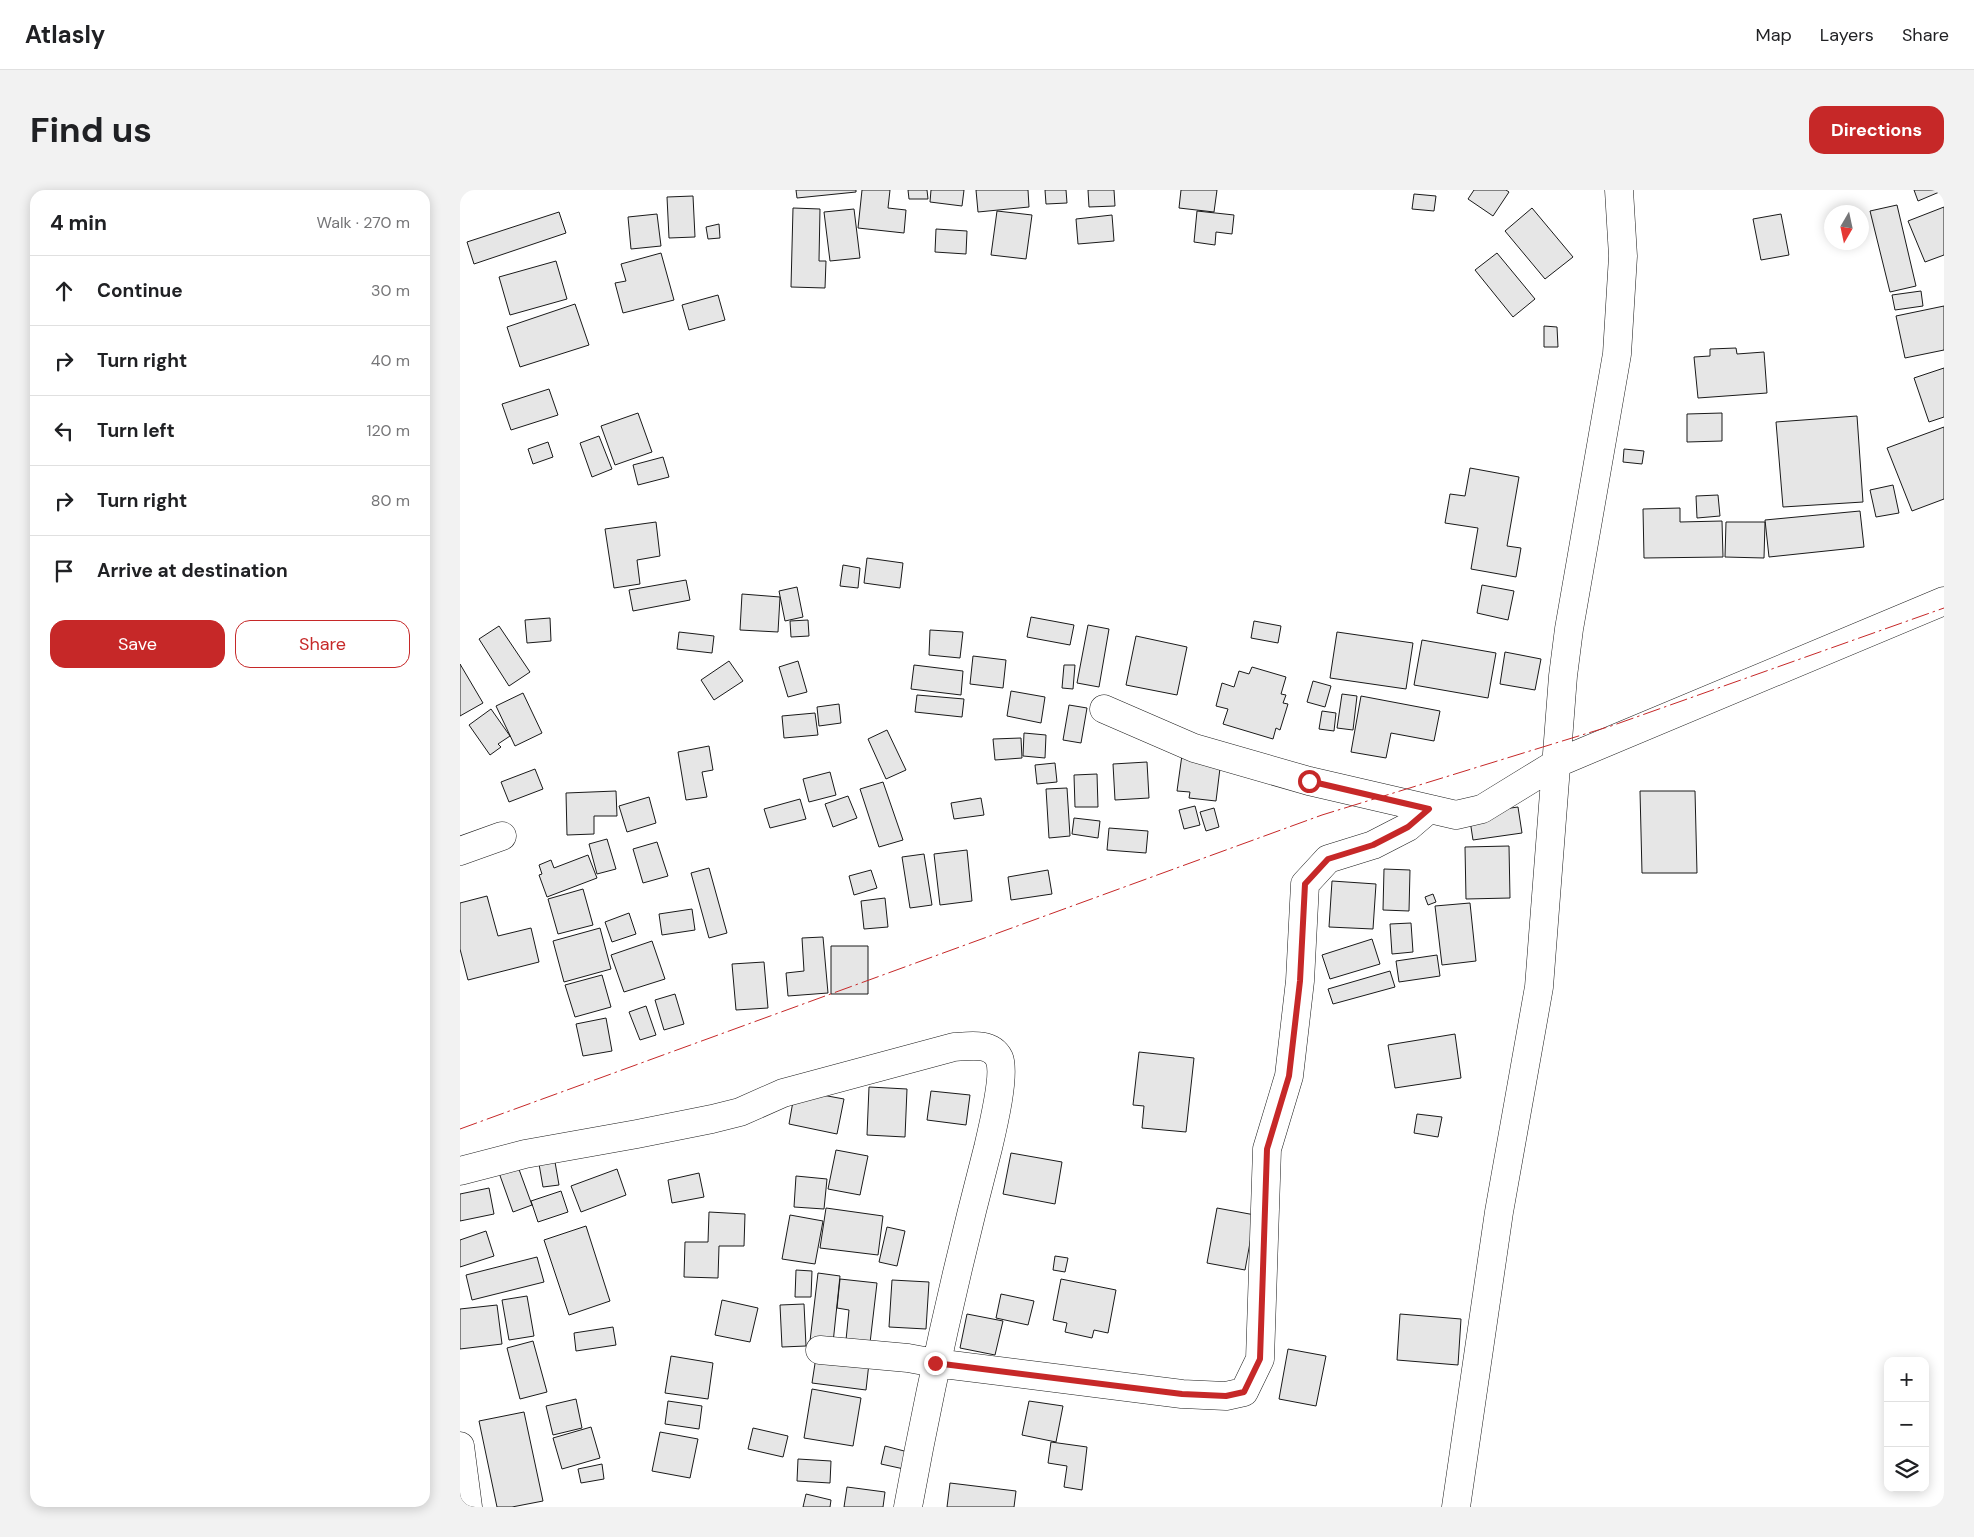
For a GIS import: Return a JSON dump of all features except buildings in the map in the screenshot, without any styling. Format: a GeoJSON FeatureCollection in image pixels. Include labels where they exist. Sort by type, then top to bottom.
{"type":"FeatureCollection","features":[{"type":"Feature","properties":{"kind":"street"},"geometry":{"type":"LineString","coordinates":[[1456,1507],[1499,1212],[1539,987],[1563,676],[1569,629],[1616,354],[1623,256],[1619,190]]}},
{"type":"Feature","properties":{"kind":"street"},"geometry":{"type":"LineString","coordinates":[[1104,709],[1194,748],[1309,781],[1456,815],[1482,809],[1557,763],[1944,601]]}},
{"type":"Feature","properties":{"kind":"street"},"geometry":{"type":"LineString","coordinates":[[820,1350],[908,1358],[1182,1394],[1226,1396],[1244,1392],[1260,1359],[1267,1149],[1289,1076],[1300,981],[1305,884],[1328,859],[1373,845],[1408,827],[1429,809]]}},
{"type":"Feature","properties":{"kind":"street"},"geometry":{"type":"LineString","coordinates":[[460,851],[502,836]]}},
{"type":"Feature","properties":{"kind":"street"},"geometry":{"type":"LineString","coordinates":[[460,1171],[525,1154],[637,1134],[740,1112],[783,1093],[912,1060],[954,1047],[977,1046],[992,1050],[999,1059],[1001,1074],[993,1129],[935,1363],[908,1507]]}},
{"type":"Feature","properties":{"kind":"street"},"geometry":{"type":"LineString","coordinates":[[460,1446],[468,1507]]}},
{"type":"Feature","properties":{"kind":"power"},"geometry":{"type":"LineString","coordinates":[[460,1129],[1322,815],[1611,726],[1944,608]]}},
{"type":"Feature","properties":{"kind":"route"},"geometry":{"type":"LineString","coordinates":[[935,1363],[1182,1394],[1226,1396],[1244,1392],[1260,1359],[1267,1149],[1289,1076],[1300,981],[1305,884],[1328,859],[1373,845],[1408,827],[1429,809],[1309,781]]}}]}
